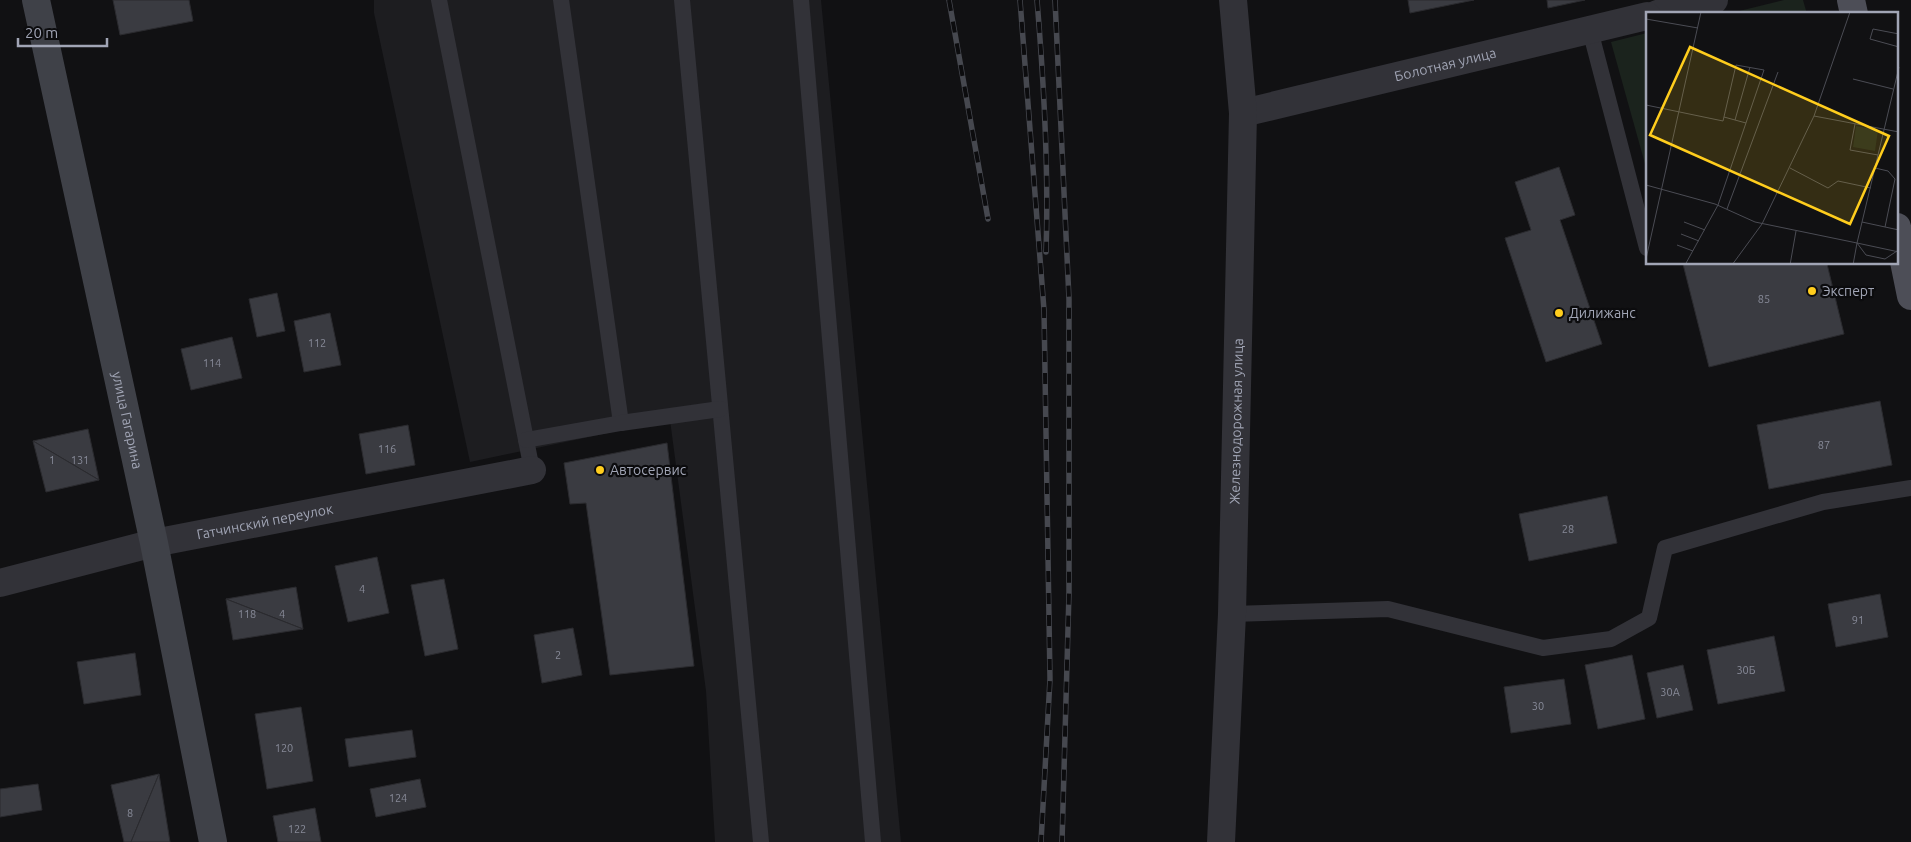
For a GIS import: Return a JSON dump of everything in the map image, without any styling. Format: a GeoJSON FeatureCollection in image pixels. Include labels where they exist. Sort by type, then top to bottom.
{"type":"FeatureCollection","features":[{"type":"Feature","properties":{"kind":"main road"},"geometry":{"type":"LineString","coordinates":[[1898,233],[1911,296]]}},
{"type":"Feature","properties":{"kind":"street","name":"улица Гагарина"},"geometry":{"type":"LineString","coordinates":[[36,0],[154,543],[213,842]]}},
{"type":"Feature","properties":{"kind":"street","name":"Железнодорожная улица"},"geometry":{"type":"LineString","coordinates":[[1222,842],[1232,614],[1243,113],[1233,0]]}},
{"type":"Feature","properties":{"kind":"street"},"geometry":{"type":"LineString","coordinates":[[1665,12],[1714,0]]}},
{"type":"Feature","properties":{"kind":"street","name":"Болотная улица"},"geometry":{"type":"LineString","coordinates":[[1243,113],[1646,16]]}},
{"type":"Feature","properties":{"kind":"street","name":"Гатчинский переулок"},"geometry":{"type":"LineString","coordinates":[[0,583],[154,543],[532,470]]}},
{"type":"Feature","properties":{"kind":"lane"},"geometry":{"type":"LineString","coordinates":[[439,0],[532,470]]}},
{"type":"Feature","properties":{"kind":"lane"},"geometry":{"type":"LineString","coordinates":[[561,0],[620,423]]}},
{"type":"Feature","properties":{"kind":"lane"},"geometry":{"type":"LineString","coordinates":[[682,0],[761,842]]}},
{"type":"Feature","properties":{"kind":"lane"},"geometry":{"type":"LineString","coordinates":[[801,0],[873,842]]}},
{"type":"Feature","properties":{"kind":"lane"},"geometry":{"type":"LineString","coordinates":[[1590,30],[1646,244]]}},
{"type":"Feature","properties":{"kind":"lane"},"geometry":{"type":"LineString","coordinates":[[526,440],[620,423],[720,409]]}},
{"type":"Feature","properties":{"kind":"lane"},"geometry":{"type":"LineString","coordinates":[[1232,614],[1388,609],[1543,648],[1612,639],[1649,618],[1665,548],[1824,502],[1911,488]]}},
{"type":"Feature","properties":{"kind":"shaded area"},"geometry":{"type":"Polygon","coordinates":[[[374,0],[821,0],[901,842],[715,842],[706,691],[670,420],[470,462],[374,13],[374,0]]]}},
{"type":"Feature","properties":{"kind":"shaded area"},"geometry":{"type":"Polygon","coordinates":[[[1784,0],[1803,0],[1806,12],[1735,12],[1784,0]]]}},
{"type":"Feature","properties":{"kind":"shaded area"},"geometry":{"type":"Polygon","coordinates":[[[1646,33],[1646,167],[1611,42],[1646,33]]]}},
{"type":"Feature","properties":{"kind":"building"},"geometry":{"type":"Polygon","coordinates":[[[113,0],[189,0],[193,21],[120,35],[113,0]]]}},
{"type":"Feature","properties":{"kind":"building"},"geometry":{"type":"Polygon","coordinates":[[[1408,0],[1474,0],[1410,13],[1408,0]]]}},
{"type":"Feature","properties":{"kind":"building"},"geometry":{"type":"Polygon","coordinates":[[[1547,0],[1585,0],[1548,8],[1547,0]]]}},
{"type":"Feature","properties":{"kind":"building"},"geometry":{"type":"Polygon","coordinates":[[[1559,167],[1575,215],[1560,220],[1602,344],[1546,362],[1505,238],[1531,230],[1515,182],[1559,167]]]}},
{"type":"Feature","properties":{"kind":"building"},"geometry":{"type":"Polygon","coordinates":[[[1683,265],[1827,265],[1844,334],[1709,367],[1683,265]]]}},
{"type":"Feature","properties":{"kind":"building"},"geometry":{"type":"Polygon","coordinates":[[[277,293],[285,331],[257,337],[249,299],[277,293]]]}},
{"type":"Feature","properties":{"kind":"building"},"geometry":{"type":"Polygon","coordinates":[[[330,313],[341,365],[304,372],[294,321],[330,313]]]}},
{"type":"Feature","properties":{"kind":"building"},"geometry":{"type":"Polygon","coordinates":[[[232,337],[242,378],[191,390],[181,349],[232,337]]]}},
{"type":"Feature","properties":{"kind":"building"},"geometry":{"type":"Polygon","coordinates":[[[1880,401],[1892,465],[1769,489],[1757,425],[1880,401]]]}},
{"type":"Feature","properties":{"kind":"building"},"geometry":{"type":"Polygon","coordinates":[[[408,425],[415,465],[366,474],[359,434],[408,425]]]}},
{"type":"Feature","properties":{"kind":"building"},"geometry":{"type":"Polygon","coordinates":[[[88,429],[99,480],[33,441],[88,429]]]}},
{"type":"Feature","properties":{"kind":"building"},"geometry":{"type":"Polygon","coordinates":[[[33,441],[99,480],[46,492],[33,441]]]}},
{"type":"Feature","properties":{"kind":"building"},"geometry":{"type":"Polygon","coordinates":[[[667,443],[694,666],[610,675],[586,503],[570,504],[564,463],[667,443]]]}},
{"type":"Feature","properties":{"kind":"building"},"geometry":{"type":"Polygon","coordinates":[[[1607,496],[1617,543],[1529,561],[1519,514],[1607,496]]]}},
{"type":"Feature","properties":{"kind":"building"},"geometry":{"type":"Polygon","coordinates":[[[377,557],[389,613],[348,622],[335,566],[377,557]]]}},
{"type":"Feature","properties":{"kind":"building"},"geometry":{"type":"Polygon","coordinates":[[[444,579],[458,649],[425,656],[411,585],[444,579]]]}},
{"type":"Feature","properties":{"kind":"building"},"geometry":{"type":"Polygon","coordinates":[[[296,587],[303,629],[226,599],[296,587]]]}},
{"type":"Feature","properties":{"kind":"building"},"geometry":{"type":"Polygon","coordinates":[[[1880,594],[1888,637],[1836,647],[1828,604],[1880,594]]]}},
{"type":"Feature","properties":{"kind":"building"},"geometry":{"type":"Polygon","coordinates":[[[226,599],[303,629],[233,640],[226,599]]]}},
{"type":"Feature","properties":{"kind":"building"},"geometry":{"type":"Polygon","coordinates":[[[573,628],[582,675],[542,683],[534,635],[573,628]]]}},
{"type":"Feature","properties":{"kind":"building"},"geometry":{"type":"Polygon","coordinates":[[[1774,636],[1785,691],[1718,704],[1707,650],[1774,636]]]}},
{"type":"Feature","properties":{"kind":"building"},"geometry":{"type":"Polygon","coordinates":[[[135,653],[141,695],[84,704],[77,662],[135,653]]]}},
{"type":"Feature","properties":{"kind":"building"},"geometry":{"type":"Polygon","coordinates":[[[1632,655],[1645,719],[1598,729],[1585,665],[1632,655]]]}},
{"type":"Feature","properties":{"kind":"building"},"geometry":{"type":"Polygon","coordinates":[[[1683,665],[1693,710],[1657,718],[1647,673],[1683,665]]]}},
{"type":"Feature","properties":{"kind":"building"},"geometry":{"type":"Polygon","coordinates":[[[1564,679],[1571,724],[1511,733],[1504,687],[1564,679]]]}},
{"type":"Feature","properties":{"kind":"building"},"geometry":{"type":"Polygon","coordinates":[[[301,707],[313,781],[267,789],[255,714],[301,707]]]}},
{"type":"Feature","properties":{"kind":"building"},"geometry":{"type":"Polygon","coordinates":[[[412,730],[416,757],[349,767],[345,739],[412,730]]]}},
{"type":"Feature","properties":{"kind":"building"},"geometry":{"type":"Polygon","coordinates":[[[159,774],[131,842],[124,842],[111,785],[159,774]]]}},
{"type":"Feature","properties":{"kind":"building"},"geometry":{"type":"Polygon","coordinates":[[[159,774],[170,842],[131,842],[159,774]]]}},
{"type":"Feature","properties":{"kind":"building"},"geometry":{"type":"Polygon","coordinates":[[[420,779],[426,807],[376,817],[370,789],[420,779]]]}},
{"type":"Feature","properties":{"kind":"building"},"geometry":{"type":"Polygon","coordinates":[[[38,784],[42,810],[0,817],[0,789],[38,784]]]}},
{"type":"Feature","properties":{"kind":"building"},"geometry":{"type":"Polygon","coordinates":[[[315,808],[321,842],[278,842],[273,816],[315,808]]]}},
{"type":"Feature","properties":{"kind":"railway"},"geometry":{"type":"LineString","coordinates":[[949,0],[988,219]]}},
{"type":"Feature","properties":{"kind":"railway"},"geometry":{"type":"LineString","coordinates":[[1020,0],[1044,310],[1050,679],[1041,842]]}},
{"type":"Feature","properties":{"kind":"railway"},"geometry":{"type":"LineString","coordinates":[[1037,0],[1045,126],[1046,252]]}},
{"type":"Feature","properties":{"kind":"railway"},"geometry":{"type":"LineString","coordinates":[[1055,0],[1069,299],[1069,593],[1062,842]]}},
{"type":"Feature","properties":{"kind":"place","name":"Эксперт"},"geometry":{"type":"Point","coordinates":[1812,291]}},
{"type":"Feature","properties":{"kind":"place","name":"Дилижанс"},"geometry":{"type":"Point","coordinates":[1559,313]}},
{"type":"Feature","properties":{"kind":"place","name":"Автосервис"},"geometry":{"type":"Point","coordinates":[600,470]}}]}
